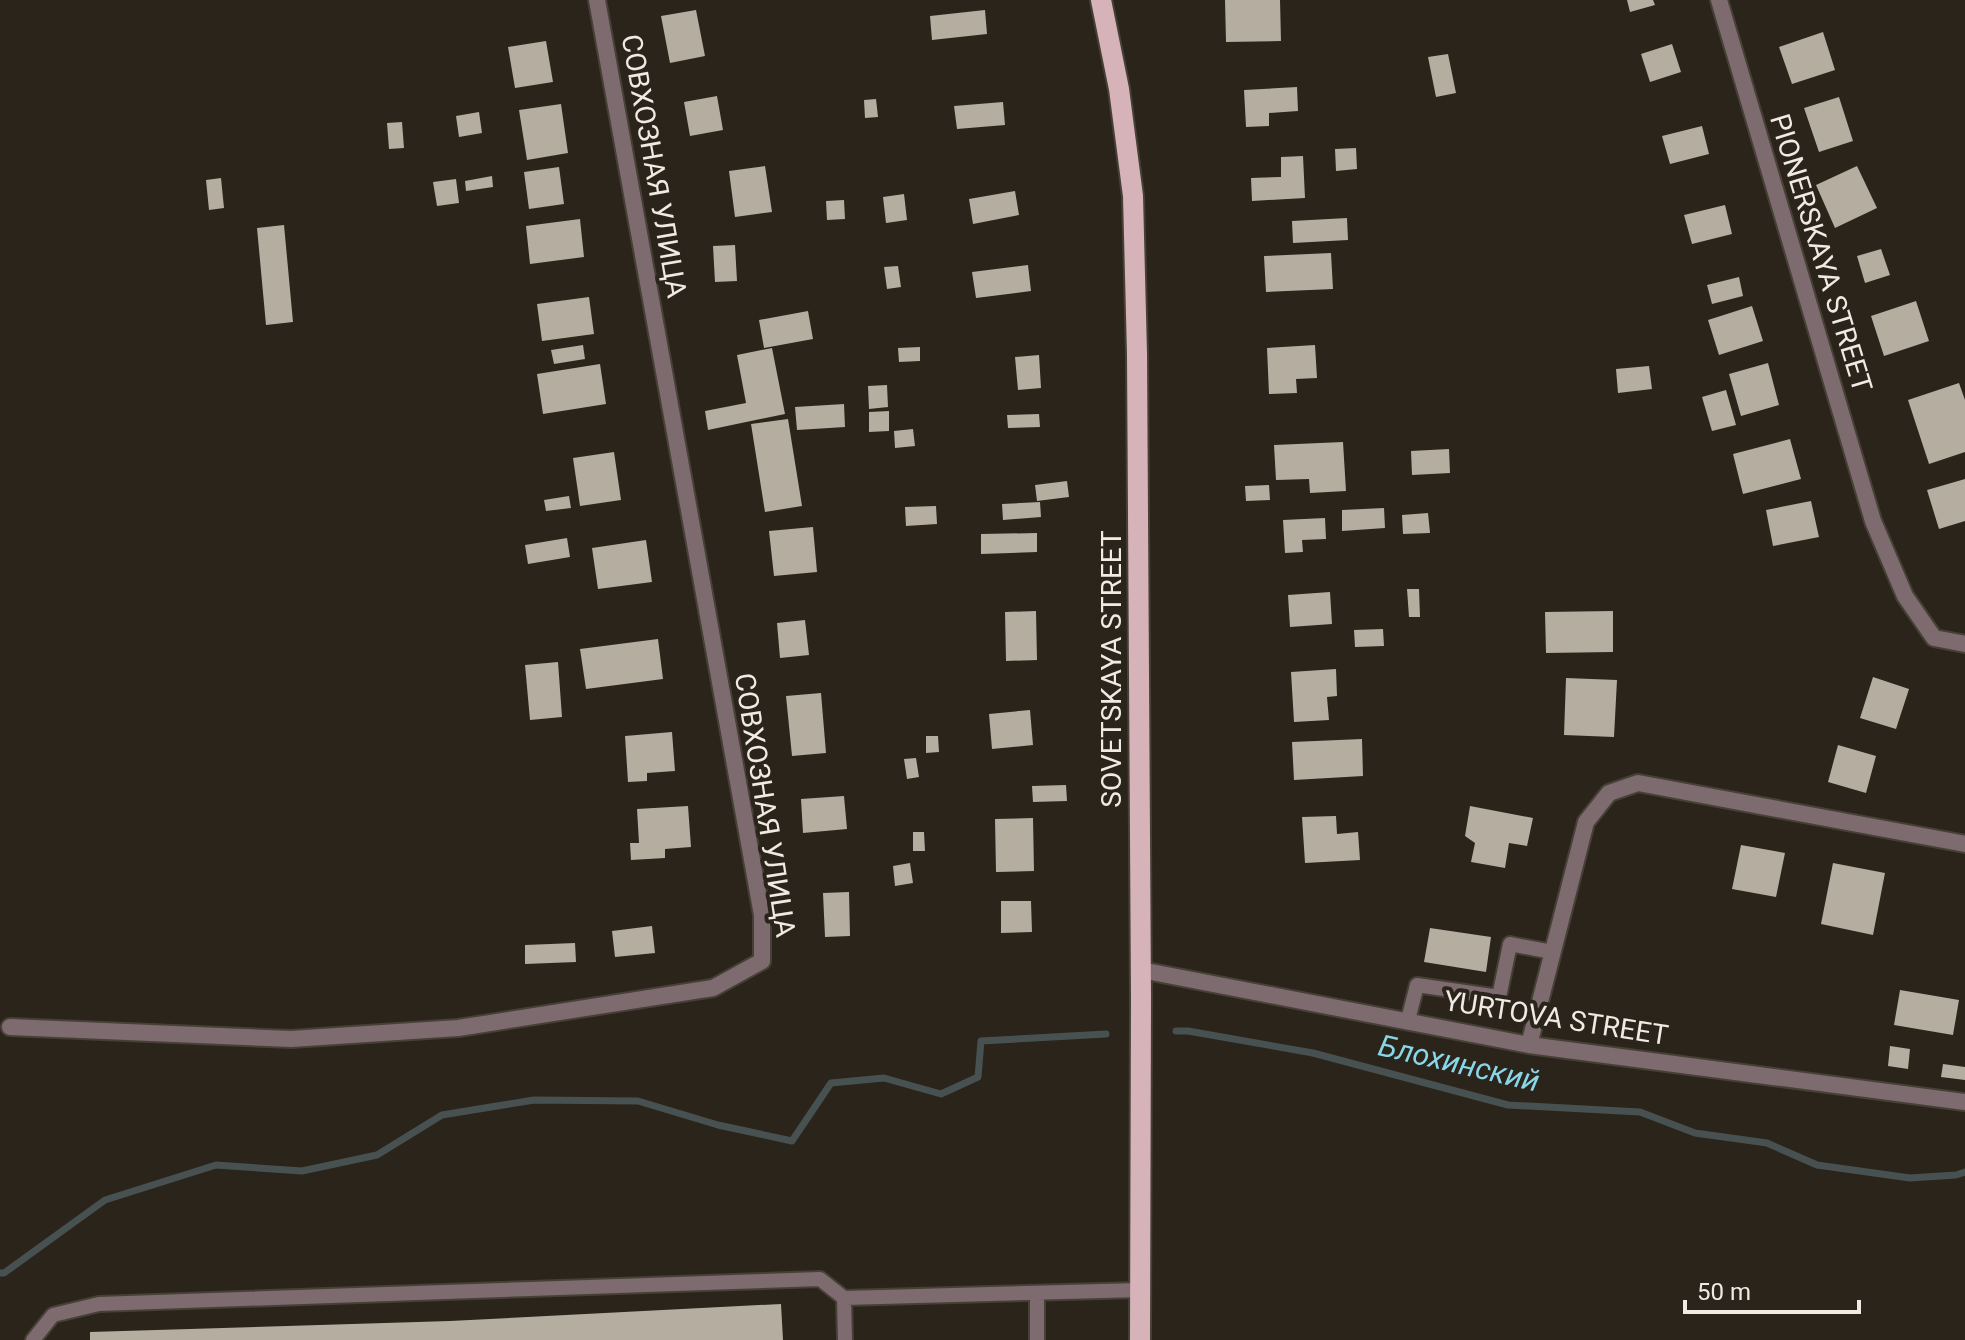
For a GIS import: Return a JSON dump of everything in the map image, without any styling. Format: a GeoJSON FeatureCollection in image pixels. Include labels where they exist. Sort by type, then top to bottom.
{"type":"FeatureCollection","features":[{"type":"Feature","properties":{"kind":"main road","name":"SOVETSKAYA STREET"},"geometry":{"type":"LineString","coordinates":[[1101,0],[1119,89],[1133,196],[1141,970],[1140,1340]]}},
{"type":"Feature","properties":{"kind":"street","name":"СОВХОЗНАЯ УЛИЦА"},"geometry":{"type":"LineString","coordinates":[[10,1027],[291,1039],[458,1028],[713,988],[762,961],[762,915],[597,0]]}},
{"type":"Feature","properties":{"kind":"street","name":"PIONERSKAYA STREET"},"geometry":{"type":"LineString","coordinates":[[1719,0],[1873,521],[1905,596],[1934,638],[1965,644]]}},
{"type":"Feature","properties":{"kind":"street"},"geometry":{"type":"LineString","coordinates":[[1529,1045],[1586,822],[1609,793],[1638,783],[1965,844]]}},
{"type":"Feature","properties":{"kind":"street","name":"YURTOVA STREET"},"geometry":{"type":"LineString","coordinates":[[1141,970],[1529,1045],[1965,1102]]}},
{"type":"Feature","properties":{"kind":"lane"},"geometry":{"type":"LineString","coordinates":[[1408,1020],[1417,985],[1499,997],[1510,944],[1552,952]]}},
{"type":"Feature","properties":{"kind":"lane"},"geometry":{"type":"LineString","coordinates":[[33,1340],[53,1315],[99,1304],[820,1279],[844,1298],[1140,1290]]}},
{"type":"Feature","properties":{"kind":"lane"},"geometry":{"type":"LineString","coordinates":[[1037,1293],[1037,1340]]}},
{"type":"Feature","properties":{"kind":"lane"},"geometry":{"type":"LineString","coordinates":[[844,1298],[845,1340]]}},
{"type":"Feature","properties":{"kind":"building"},"geometry":{"type":"Polygon","coordinates":[[[1225,0],[1280,0],[1281,41],[1226,42],[1225,0]]]}},
{"type":"Feature","properties":{"kind":"building"},"geometry":{"type":"Polygon","coordinates":[[[1627,0],[1653,0],[1655,5],[1630,12],[1627,0]]]}},
{"type":"Feature","properties":{"kind":"building"},"geometry":{"type":"Polygon","coordinates":[[[696,10],[705,56],[670,63],[661,16],[696,10]]]}},
{"type":"Feature","properties":{"kind":"building"},"geometry":{"type":"Polygon","coordinates":[[[985,10],[987,34],[932,40],[930,16],[985,10]]]}},
{"type":"Feature","properties":{"kind":"building"},"geometry":{"type":"Polygon","coordinates":[[[1823,32],[1835,70],[1792,84],[1779,47],[1823,32]]]}},
{"type":"Feature","properties":{"kind":"building"},"geometry":{"type":"Polygon","coordinates":[[[546,41],[553,82],[515,88],[508,47],[546,41]]]}},
{"type":"Feature","properties":{"kind":"building"},"geometry":{"type":"Polygon","coordinates":[[[1672,44],[1681,72],[1650,82],[1641,54],[1672,44]]]}},
{"type":"Feature","properties":{"kind":"building"},"geometry":{"type":"Polygon","coordinates":[[[1448,54],[1456,93],[1436,97],[1428,57],[1448,54]]]}},
{"type":"Feature","properties":{"kind":"building"},"geometry":{"type":"Polygon","coordinates":[[[1297,87],[1298,111],[1269,113],[1269,126],[1246,127],[1244,90],[1297,87]]]}},
{"type":"Feature","properties":{"kind":"building"},"geometry":{"type":"Polygon","coordinates":[[[717,96],[723,130],[690,136],[684,102],[717,96]]]}},
{"type":"Feature","properties":{"kind":"building"},"geometry":{"type":"Polygon","coordinates":[[[1839,97],[1853,141],[1819,152],[1804,108],[1839,97]]]}},
{"type":"Feature","properties":{"kind":"building"},"geometry":{"type":"Polygon","coordinates":[[[876,99],[878,117],[865,118],[864,100],[876,99]]]}},
{"type":"Feature","properties":{"kind":"building"},"geometry":{"type":"Polygon","coordinates":[[[1003,102],[1005,125],[957,129],[954,106],[1003,102]]]}},
{"type":"Feature","properties":{"kind":"building"},"geometry":{"type":"Polygon","coordinates":[[[561,104],[568,153],[527,160],[519,110],[561,104]]]}},
{"type":"Feature","properties":{"kind":"building"},"geometry":{"type":"Polygon","coordinates":[[[479,112],[482,133],[459,137],[456,116],[479,112]]]}},
{"type":"Feature","properties":{"kind":"building"},"geometry":{"type":"Polygon","coordinates":[[[402,122],[404,148],[389,149],[387,123],[402,122]]]}},
{"type":"Feature","properties":{"kind":"building"},"geometry":{"type":"Polygon","coordinates":[[[1702,126],[1709,154],[1670,164],[1662,136],[1702,126]]]}},
{"type":"Feature","properties":{"kind":"building"},"geometry":{"type":"Polygon","coordinates":[[[1356,148],[1357,169],[1336,171],[1335,149],[1356,148]]]}},
{"type":"Feature","properties":{"kind":"building"},"geometry":{"type":"Polygon","coordinates":[[[1303,156],[1305,198],[1252,201],[1251,178],[1281,177],[1281,157],[1303,156]]]}},
{"type":"Feature","properties":{"kind":"building"},"geometry":{"type":"Polygon","coordinates":[[[765,166],[772,212],[735,217],[729,171],[765,166]]]}},
{"type":"Feature","properties":{"kind":"building"},"geometry":{"type":"Polygon","coordinates":[[[1857,166],[1877,208],[1835,228],[1816,185],[1857,166]]]}},
{"type":"Feature","properties":{"kind":"building"},"geometry":{"type":"Polygon","coordinates":[[[559,167],[564,204],[529,209],[524,172],[559,167]]]}},
{"type":"Feature","properties":{"kind":"building"},"geometry":{"type":"Polygon","coordinates":[[[492,176],[493,187],[466,191],[465,181],[492,176]]]}},
{"type":"Feature","properties":{"kind":"building"},"geometry":{"type":"Polygon","coordinates":[[[221,178],[224,208],[209,210],[206,180],[221,178]]]}},
{"type":"Feature","properties":{"kind":"building"},"geometry":{"type":"Polygon","coordinates":[[[456,179],[459,203],[437,206],[433,182],[456,179]]]}},
{"type":"Feature","properties":{"kind":"building"},"geometry":{"type":"Polygon","coordinates":[[[1015,191],[1019,215],[973,224],[969,199],[1015,191]]]}},
{"type":"Feature","properties":{"kind":"building"},"geometry":{"type":"Polygon","coordinates":[[[904,194],[907,220],[886,223],[883,197],[904,194]]]}},
{"type":"Feature","properties":{"kind":"building"},"geometry":{"type":"Polygon","coordinates":[[[844,200],[845,219],[827,220],[826,201],[844,200]]]}},
{"type":"Feature","properties":{"kind":"building"},"geometry":{"type":"Polygon","coordinates":[[[1725,205],[1732,234],[1692,244],[1684,215],[1725,205]]]}},
{"type":"Feature","properties":{"kind":"building"},"geometry":{"type":"Polygon","coordinates":[[[1347,218],[1348,240],[1293,243],[1292,221],[1347,218]]]}},
{"type":"Feature","properties":{"kind":"building"},"geometry":{"type":"Polygon","coordinates":[[[580,219],[584,257],[530,264],[526,226],[580,219]]]}},
{"type":"Feature","properties":{"kind":"building"},"geometry":{"type":"Polygon","coordinates":[[[284,225],[293,322],[266,325],[257,228],[284,225]]]}},
{"type":"Feature","properties":{"kind":"building"},"geometry":{"type":"Polygon","coordinates":[[[735,245],[737,281],[715,282],[713,246],[735,245]]]}},
{"type":"Feature","properties":{"kind":"building"},"geometry":{"type":"Polygon","coordinates":[[[1881,249],[1890,275],[1865,283],[1857,256],[1881,249]]]}},
{"type":"Feature","properties":{"kind":"building"},"geometry":{"type":"Polygon","coordinates":[[[1331,253],[1333,289],[1266,292],[1264,256],[1331,253]]]}},
{"type":"Feature","properties":{"kind":"building"},"geometry":{"type":"Polygon","coordinates":[[[1028,265],[1031,291],[976,298],[972,272],[1028,265]]]}},
{"type":"Feature","properties":{"kind":"building"},"geometry":{"type":"Polygon","coordinates":[[[898,266],[901,287],[887,289],[884,267],[898,266]]]}},
{"type":"Feature","properties":{"kind":"building"},"geometry":{"type":"Polygon","coordinates":[[[1739,277],[1743,296],[1712,304],[1707,285],[1739,277]]]}},
{"type":"Feature","properties":{"kind":"building"},"geometry":{"type":"Polygon","coordinates":[[[589,297],[594,334],[542,341],[537,304],[589,297]]]}},
{"type":"Feature","properties":{"kind":"building"},"geometry":{"type":"Polygon","coordinates":[[[1916,301],[1929,341],[1884,356],[1871,316],[1916,301]]]}},
{"type":"Feature","properties":{"kind":"building"},"geometry":{"type":"Polygon","coordinates":[[[1752,306],[1763,341],[1719,355],[1708,320],[1752,306]]]}},
{"type":"Feature","properties":{"kind":"building"},"geometry":{"type":"Polygon","coordinates":[[[808,311],[813,339],[764,348],[759,320],[808,311]]]}},
{"type":"Feature","properties":{"kind":"building"},"geometry":{"type":"Polygon","coordinates":[[[583,345],[585,359],[554,364],[551,350],[583,345]]]}},
{"type":"Feature","properties":{"kind":"building"},"geometry":{"type":"Polygon","coordinates":[[[1315,345],[1317,378],[1296,379],[1297,393],[1269,394],[1267,348],[1315,345]]]}},
{"type":"Feature","properties":{"kind":"building"},"geometry":{"type":"Polygon","coordinates":[[[920,347],[920,361],[899,362],[898,348],[920,347]]]}},
{"type":"Feature","properties":{"kind":"building"},"geometry":{"type":"Polygon","coordinates":[[[772,348],[785,414],[708,430],[705,411],[746,403],[737,355],[772,348]]]}},
{"type":"Feature","properties":{"kind":"building"},"geometry":{"type":"Polygon","coordinates":[[[1039,355],[1041,388],[1018,390],[1015,357],[1039,355]]]}},
{"type":"Feature","properties":{"kind":"building"},"geometry":{"type":"Polygon","coordinates":[[[1768,363],[1779,405],[1741,416],[1729,374],[1768,363]]]}},
{"type":"Feature","properties":{"kind":"building"},"geometry":{"type":"Polygon","coordinates":[[[600,364],[606,404],[543,414],[537,374],[600,364]]]}},
{"type":"Feature","properties":{"kind":"building"},"geometry":{"type":"Polygon","coordinates":[[[1649,366],[1652,389],[1618,393],[1616,369],[1649,366]]]}},
{"type":"Feature","properties":{"kind":"building"},"geometry":{"type":"Polygon","coordinates":[[[1959,383],[1965,400],[1965,452],[1929,464],[1908,400],[1959,383]]]}},
{"type":"Feature","properties":{"kind":"building"},"geometry":{"type":"Polygon","coordinates":[[[887,385],[888,407],[869,409],[868,386],[887,385]]]}},
{"type":"Feature","properties":{"kind":"building"},"geometry":{"type":"Polygon","coordinates":[[[1726,390],[1736,425],[1712,431],[1702,397],[1726,390]]]}},
{"type":"Feature","properties":{"kind":"building"},"geometry":{"type":"Polygon","coordinates":[[[844,404],[845,427],[797,430],[795,407],[844,404]]]}},
{"type":"Feature","properties":{"kind":"building"},"geometry":{"type":"Polygon","coordinates":[[[889,411],[889,431],[869,432],[869,412],[889,411]]]}},
{"type":"Feature","properties":{"kind":"building"},"geometry":{"type":"Polygon","coordinates":[[[1039,414],[1040,427],[1008,428],[1007,415],[1039,414]]]}},
{"type":"Feature","properties":{"kind":"building"},"geometry":{"type":"Polygon","coordinates":[[[788,419],[802,506],[765,512],[751,424],[788,419]]]}},
{"type":"Feature","properties":{"kind":"building"},"geometry":{"type":"Polygon","coordinates":[[[913,429],[915,446],[895,448],[894,431],[913,429]]]}},
{"type":"Feature","properties":{"kind":"building"},"geometry":{"type":"Polygon","coordinates":[[[1790,439],[1801,479],[1743,494],[1733,454],[1790,439]]]}},
{"type":"Feature","properties":{"kind":"building"},"geometry":{"type":"Polygon","coordinates":[[[1343,442],[1346,491],[1310,493],[1309,479],[1276,480],[1274,445],[1343,442]]]}},
{"type":"Feature","properties":{"kind":"building"},"geometry":{"type":"Polygon","coordinates":[[[1449,449],[1450,473],[1412,475],[1411,451],[1449,449]]]}},
{"type":"Feature","properties":{"kind":"building"},"geometry":{"type":"Polygon","coordinates":[[[614,452],[621,500],[580,506],[573,458],[614,452]]]}},
{"type":"Feature","properties":{"kind":"building"},"geometry":{"type":"Polygon","coordinates":[[[1965,479],[1965,521],[1939,529],[1927,490],[1965,479]]]}},
{"type":"Feature","properties":{"kind":"building"},"geometry":{"type":"Polygon","coordinates":[[[1067,481],[1069,497],[1037,501],[1035,485],[1067,481]]]}},
{"type":"Feature","properties":{"kind":"building"},"geometry":{"type":"Polygon","coordinates":[[[1269,485],[1270,500],[1246,501],[1245,486],[1269,485]]]}},
{"type":"Feature","properties":{"kind":"building"},"geometry":{"type":"Polygon","coordinates":[[[569,496],[571,508],[546,511],[544,500],[569,496]]]}},
{"type":"Feature","properties":{"kind":"building"},"geometry":{"type":"Polygon","coordinates":[[[1811,501],[1819,537],[1773,546],[1766,510],[1811,501]]]}},
{"type":"Feature","properties":{"kind":"building"},"geometry":{"type":"Polygon","coordinates":[[[1040,502],[1041,517],[1003,520],[1002,504],[1040,502]]]}},
{"type":"Feature","properties":{"kind":"building"},"geometry":{"type":"Polygon","coordinates":[[[936,506],[937,524],[906,526],[905,507],[936,506]]]}},
{"type":"Feature","properties":{"kind":"building"},"geometry":{"type":"Polygon","coordinates":[[[1384,508],[1385,528],[1342,531],[1342,510],[1384,508]]]}},
{"type":"Feature","properties":{"kind":"building"},"geometry":{"type":"Polygon","coordinates":[[[1428,513],[1430,533],[1403,534],[1402,515],[1428,513]]]}},
{"type":"Feature","properties":{"kind":"building"},"geometry":{"type":"Polygon","coordinates":[[[1325,518],[1326,539],[1302,540],[1303,552],[1285,553],[1283,520],[1325,518]]]}},
{"type":"Feature","properties":{"kind":"building"},"geometry":{"type":"Polygon","coordinates":[[[813,527],[817,572],[774,576],[769,531],[813,527]]]}},
{"type":"Feature","properties":{"kind":"building"},"geometry":{"type":"Polygon","coordinates":[[[1037,533],[1037,552],[981,554],[981,534],[1037,533]]]}},
{"type":"Feature","properties":{"kind":"building"},"geometry":{"type":"Polygon","coordinates":[[[567,538],[570,557],[528,564],[525,545],[567,538]]]}},
{"type":"Feature","properties":{"kind":"building"},"geometry":{"type":"Polygon","coordinates":[[[646,540],[652,582],[598,589],[592,548],[646,540]]]}},
{"type":"Feature","properties":{"kind":"building"},"geometry":{"type":"Polygon","coordinates":[[[1407,589],[1419,589],[1420,617],[1409,617],[1407,589]]]}},
{"type":"Feature","properties":{"kind":"building"},"geometry":{"type":"Polygon","coordinates":[[[1330,592],[1332,624],[1290,627],[1288,595],[1330,592]]]}},
{"type":"Feature","properties":{"kind":"building"},"geometry":{"type":"Polygon","coordinates":[[[1036,611],[1037,660],[1006,661],[1005,612],[1036,611]]]}},
{"type":"Feature","properties":{"kind":"building"},"geometry":{"type":"Polygon","coordinates":[[[1613,611],[1613,652],[1546,653],[1545,612],[1613,611]]]}},
{"type":"Feature","properties":{"kind":"building"},"geometry":{"type":"Polygon","coordinates":[[[805,620],[809,655],[780,658],[777,623],[805,620]]]}},
{"type":"Feature","properties":{"kind":"building"},"geometry":{"type":"Polygon","coordinates":[[[1383,629],[1384,646],[1355,647],[1354,630],[1383,629]]]}},
{"type":"Feature","properties":{"kind":"building"},"geometry":{"type":"Polygon","coordinates":[[[658,639],[663,679],[586,689],[580,649],[658,639]]]}},
{"type":"Feature","properties":{"kind":"building"},"geometry":{"type":"Polygon","coordinates":[[[558,662],[562,717],[530,720],[525,665],[558,662]]]}},
{"type":"Feature","properties":{"kind":"building"},"geometry":{"type":"Polygon","coordinates":[[[1336,669],[1337,696],[1327,697],[1329,720],[1294,722],[1291,672],[1336,669]]]}},
{"type":"Feature","properties":{"kind":"building"},"geometry":{"type":"Polygon","coordinates":[[[1873,677],[1909,689],[1896,729],[1860,718],[1873,677]]]}},
{"type":"Feature","properties":{"kind":"building"},"geometry":{"type":"Polygon","coordinates":[[[1566,678],[1617,680],[1614,737],[1564,735],[1566,678]]]}},
{"type":"Feature","properties":{"kind":"building"},"geometry":{"type":"Polygon","coordinates":[[[821,693],[826,753],[792,756],[786,696],[821,693]]]}},
{"type":"Feature","properties":{"kind":"building"},"geometry":{"type":"Polygon","coordinates":[[[1030,710],[1033,745],[992,749],[989,714],[1030,710]]]}},
{"type":"Feature","properties":{"kind":"building"},"geometry":{"type":"Polygon","coordinates":[[[672,732],[675,771],[647,773],[647,781],[628,782],[625,736],[672,732]]]}},
{"type":"Feature","properties":{"kind":"building"},"geometry":{"type":"Polygon","coordinates":[[[926,736],[938,736],[939,752],[926,753],[926,736]]]}},
{"type":"Feature","properties":{"kind":"building"},"geometry":{"type":"Polygon","coordinates":[[[1362,739],[1363,776],[1294,780],[1292,742],[1362,739]]]}},
{"type":"Feature","properties":{"kind":"building"},"geometry":{"type":"Polygon","coordinates":[[[1838,745],[1876,756],[1866,793],[1828,782],[1838,745]]]}},
{"type":"Feature","properties":{"kind":"building"},"geometry":{"type":"Polygon","coordinates":[[[916,758],[919,777],[907,779],[904,759],[916,758]]]}},
{"type":"Feature","properties":{"kind":"building"},"geometry":{"type":"Polygon","coordinates":[[[1066,785],[1067,801],[1033,802],[1032,786],[1066,785]]]}},
{"type":"Feature","properties":{"kind":"building"},"geometry":{"type":"Polygon","coordinates":[[[844,796],[847,829],[803,833],[801,799],[844,796]]]}},
{"type":"Feature","properties":{"kind":"building"},"geometry":{"type":"Polygon","coordinates":[[[688,806],[691,847],[665,849],[665,858],[631,860],[630,843],[639,843],[637,809],[688,806]]]}},
{"type":"Feature","properties":{"kind":"building"},"geometry":{"type":"Polygon","coordinates":[[[1470,806],[1533,818],[1527,846],[1509,843],[1505,868],[1471,862],[1475,843],[1465,836],[1470,806]]]}},
{"type":"Feature","properties":{"kind":"building"},"geometry":{"type":"Polygon","coordinates":[[[1336,816],[1337,834],[1358,832],[1360,860],[1305,863],[1302,817],[1336,816]]]}},
{"type":"Feature","properties":{"kind":"building"},"geometry":{"type":"Polygon","coordinates":[[[1033,818],[1034,871],[996,872],[995,819],[1033,818]]]}},
{"type":"Feature","properties":{"kind":"building"},"geometry":{"type":"Polygon","coordinates":[[[913,832],[924,832],[925,851],[913,851],[913,832]]]}},
{"type":"Feature","properties":{"kind":"building"},"geometry":{"type":"Polygon","coordinates":[[[1741,845],[1785,853],[1776,897],[1732,889],[1741,845]]]}},
{"type":"Feature","properties":{"kind":"building"},"geometry":{"type":"Polygon","coordinates":[[[910,863],[913,883],[895,886],[893,866],[910,863]]]}},
{"type":"Feature","properties":{"kind":"building"},"geometry":{"type":"Polygon","coordinates":[[[1833,863],[1885,873],[1873,935],[1821,924],[1833,863]]]}},
{"type":"Feature","properties":{"kind":"building"},"geometry":{"type":"Polygon","coordinates":[[[849,892],[850,936],[825,937],[823,893],[849,892]]]}},
{"type":"Feature","properties":{"kind":"building"},"geometry":{"type":"Polygon","coordinates":[[[1001,901],[1031,901],[1032,932],[1001,933],[1001,901]]]}},
{"type":"Feature","properties":{"kind":"building"},"geometry":{"type":"Polygon","coordinates":[[[652,926],[655,953],[615,957],[612,931],[652,926]]]}},
{"type":"Feature","properties":{"kind":"building"},"geometry":{"type":"Polygon","coordinates":[[[1430,928],[1491,937],[1486,972],[1424,962],[1430,928]]]}},
{"type":"Feature","properties":{"kind":"building"},"geometry":{"type":"Polygon","coordinates":[[[575,943],[576,962],[525,964],[525,945],[575,943]]]}},
{"type":"Feature","properties":{"kind":"building"},"geometry":{"type":"Polygon","coordinates":[[[1900,990],[1959,1000],[1953,1035],[1894,1025],[1900,990]]]}},
{"type":"Feature","properties":{"kind":"building"},"geometry":{"type":"Polygon","coordinates":[[[1890,1046],[1910,1049],[1908,1069],[1888,1066],[1890,1046]]]}},
{"type":"Feature","properties":{"kind":"building"},"geometry":{"type":"Polygon","coordinates":[[[1943,1064],[1965,1067],[1965,1080],[1941,1077],[1943,1064]]]}},
{"type":"Feature","properties":{"kind":"building"},"geometry":{"type":"Polygon","coordinates":[[[781,1304],[783,1340],[90,1340],[90,1332],[450,1321],[781,1304]]]}},
{"type":"Feature","properties":{"kind":"waterway","name":"Блохинский"},"geometry":{"type":"LineString","coordinates":[[1176,1031],[1313,1053],[1508,1105],[1640,1112],[1695,1133],[1767,1143],[1817,1165],[1910,1178],[1965,1172]]}},
{"type":"Feature","properties":{"kind":"waterway","name":"Блохинский"},"geometry":{"type":"LineString","coordinates":[[0,1273],[105,1200],[216,1165],[302,1171],[377,1155],[442,1115],[534,1100],[638,1101],[718,1125],[792,1141],[831,1083],[884,1078],[941,1094],[978,1077],[981,1041],[1106,1034]]}}]}
